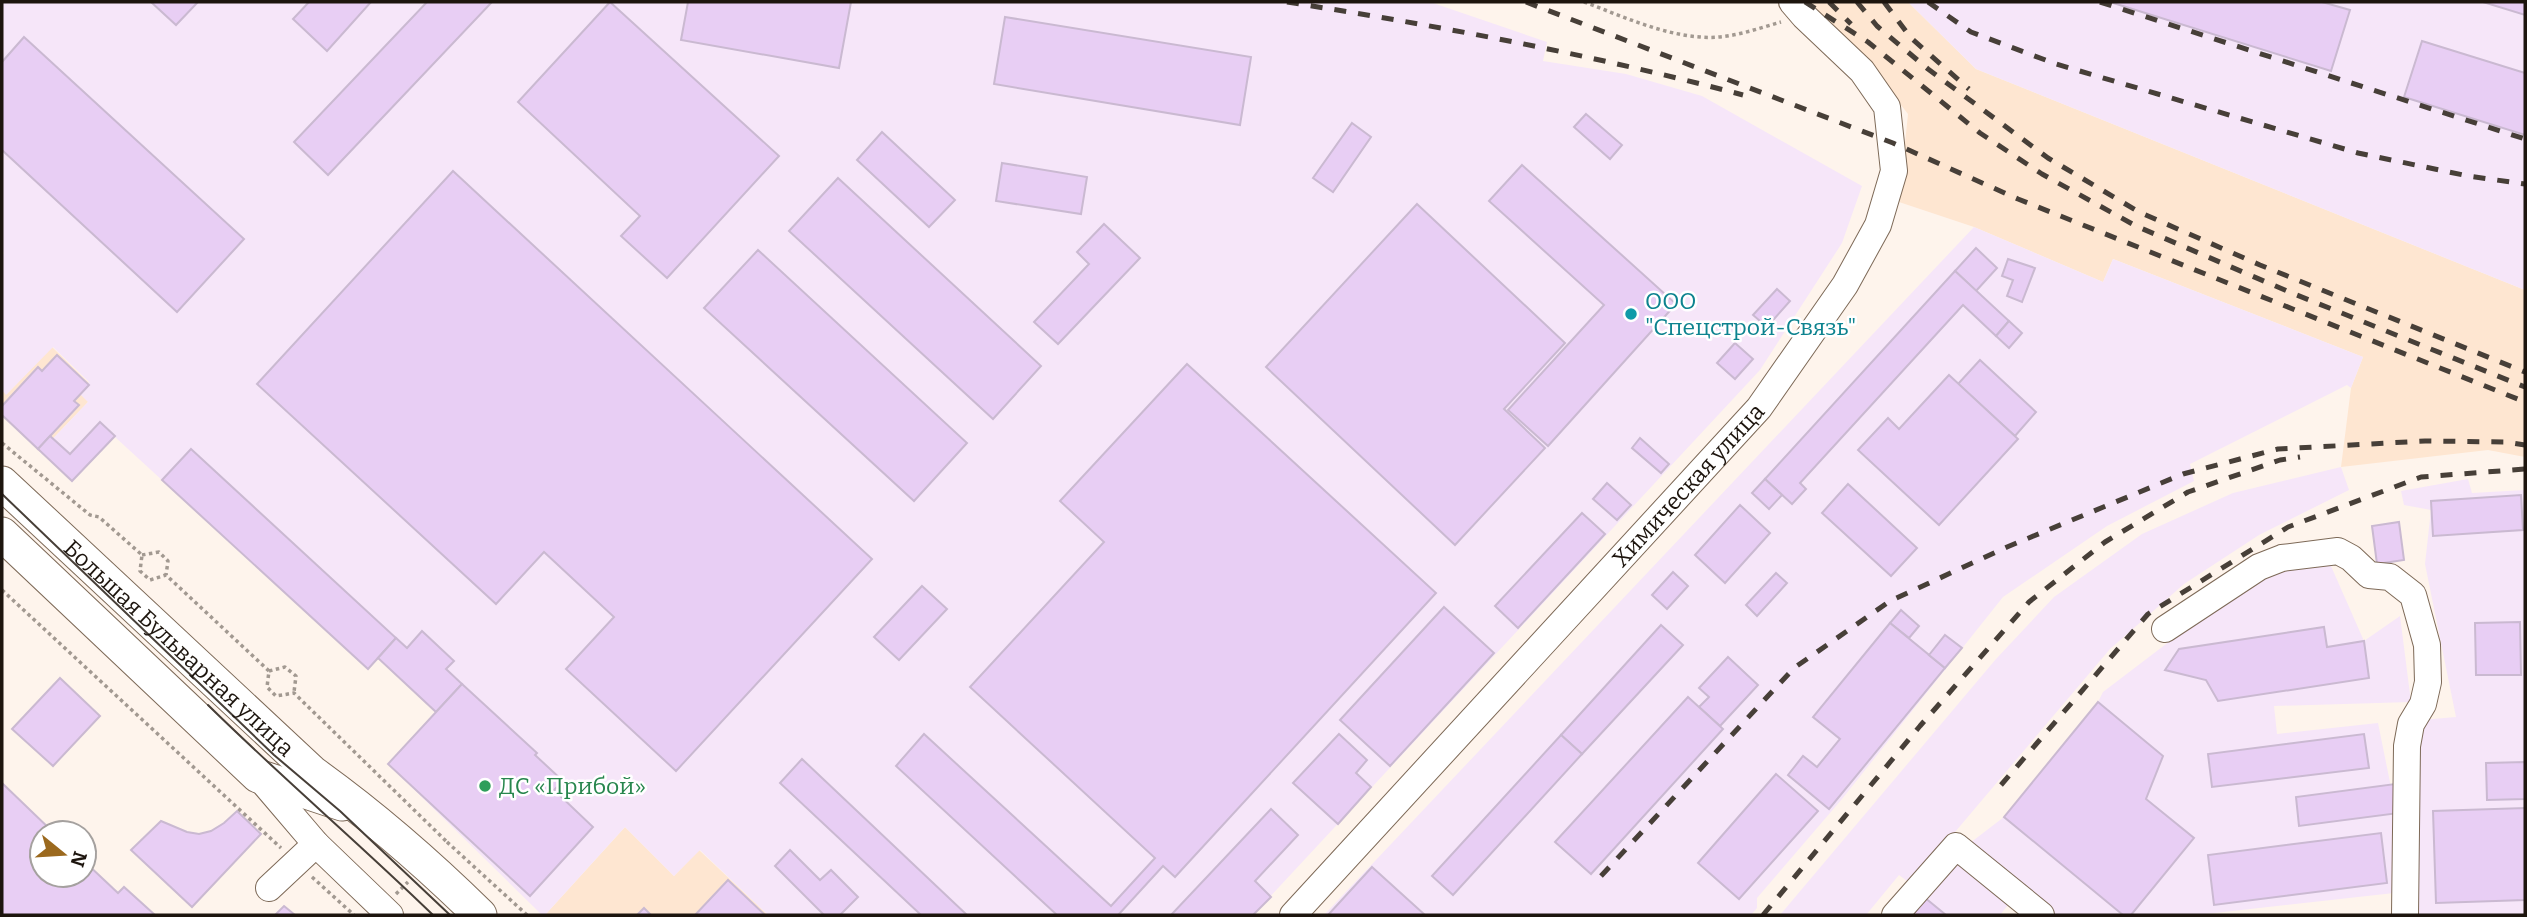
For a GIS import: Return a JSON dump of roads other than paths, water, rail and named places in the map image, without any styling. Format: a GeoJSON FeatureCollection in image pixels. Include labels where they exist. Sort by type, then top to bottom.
{"type":"FeatureCollection","features":[{"type":"Feature","properties":{"kind":"main road","name":"Большая Бульварная улица"},"geometry":{"type":"LineString","coordinates":[[2,483],[313,773],[361,808],[427,863],[480,915]]}},
{"type":"Feature","properties":{"kind":"main road","name":"Большая Бульварная улица"},"geometry":{"type":"LineString","coordinates":[[2,534],[258,776],[320,799],[361,808]]}},
{"type":"Feature","properties":{"kind":"street","name":"Химическая улица"},"geometry":{"type":"LineString","coordinates":[[1293,915],[1759,408],[1845,285],[1878,225],[1894,171],[1887,107],[1862,71],[1798,9]]}},
{"type":"Feature","properties":{"kind":"street"},"geometry":{"type":"LineString","coordinates":[[2165,629],[2226,587],[2259,567],[2282,558],[2337,551],[2351,558],[2369,575],[2390,577],[2413,594],[2427,645],[2428,682],[2423,704],[2411,724],[2407,746],[2405,915]]}},
{"type":"Feature","properties":{"kind":"street"},"geometry":{"type":"LineString","coordinates":[[258,776],[316,844],[390,915]]}},
{"type":"Feature","properties":{"kind":"street"},"geometry":{"type":"LineString","coordinates":[[269,888],[316,844]]}},
{"type":"Feature","properties":{"kind":"street"},"geometry":{"type":"LineString","coordinates":[[1895,915],[1956,846],[2041,915]]}},
{"type":"Feature","properties":{"kind":"tram line"},"geometry":{"type":"LineString","coordinates":[[2,494],[274,755],[340,811],[450,915]]}},
{"type":"Feature","properties":{"kind":"tram line"},"geometry":{"type":"LineString","coordinates":[[208,705],[433,915]]}},
{"type":"Feature","properties":{"kind":"railway"},"geometry":{"type":"LineString","coordinates":[[1287,2],[1516,42],[1743,95]]}},
{"type":"Feature","properties":{"kind":"railway"},"geometry":{"type":"LineString","coordinates":[[1526,2],[1893,143],[2018,199],[2525,402]]}},
{"type":"Feature","properties":{"kind":"railway"},"geometry":{"type":"LineString","coordinates":[[1805,2],[1868,42],[1980,133],[2042,174],[2136,226],[2287,291],[2525,387]]}},
{"type":"Feature","properties":{"kind":"railway"},"geometry":{"type":"LineString","coordinates":[[1829,2],[1851,24]]}},
{"type":"Feature","properties":{"kind":"railway"},"geometry":{"type":"LineString","coordinates":[[1857,2],[1877,26],[1928,69],[2048,158],[2139,212],[2260,265],[2525,372]]}},
{"type":"Feature","properties":{"kind":"railway"},"geometry":{"type":"LineString","coordinates":[[1884,2],[1911,38],[1969,89]]}},
{"type":"Feature","properties":{"kind":"railway"},"geometry":{"type":"LineString","coordinates":[[1928,2],[1971,32],[2056,64],[2358,153],[2468,176],[2525,184]]}},
{"type":"Feature","properties":{"kind":"railway"},"geometry":{"type":"LineString","coordinates":[[2100,2],[2525,139]]}},
{"type":"Feature","properties":{"kind":"railway"},"geometry":{"type":"LineString","coordinates":[[1601,876],[1794,668],[1890,601],[2007,547],[2183,474],[2278,449],[2425,441],[2506,442],[2525,445]]}},
{"type":"Feature","properties":{"kind":"railway"},"geometry":{"type":"LineString","coordinates":[[1763,915],[1920,726],[2029,602],[2105,542],[2188,492],[2280,460],[2300,457]]}},
{"type":"Feature","properties":{"kind":"railway"},"geometry":{"type":"LineString","coordinates":[[2001,785],[2148,614],[2288,527],[2421,477],[2525,469]]}},
{"type":"Feature","properties":{"kind":"place","name":"ООО \"Спецстрой-Связь\""},"geometry":{"type":"Point","coordinates":[1631,314]}},
{"type":"Feature","properties":{"kind":"place","name":"ДC «Прибой»"},"geometry":{"type":"Point","coordinates":[485,786]}}]}
